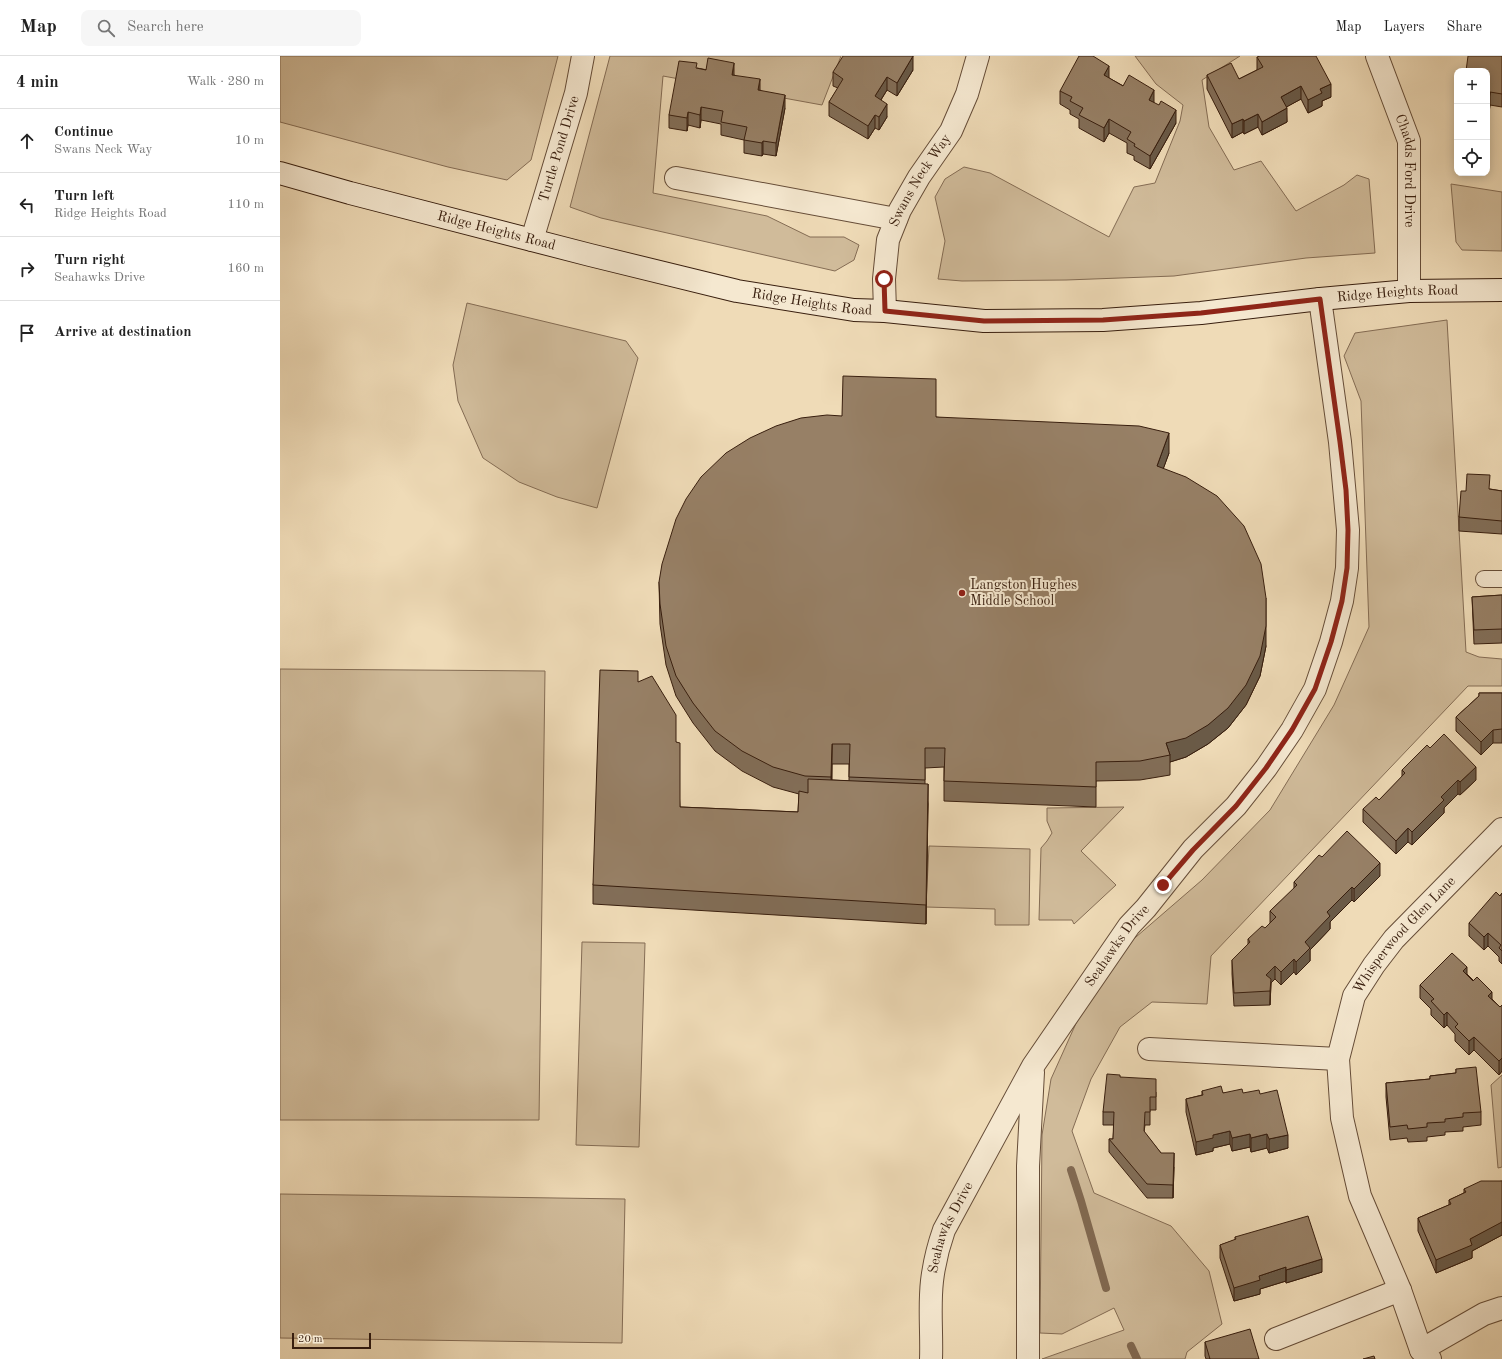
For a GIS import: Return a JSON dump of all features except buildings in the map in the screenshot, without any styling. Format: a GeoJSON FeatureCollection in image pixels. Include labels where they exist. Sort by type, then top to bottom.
{"type":"FeatureCollection","features":[{"type":"Feature","properties":{"kind":"street","name":"Turtle Pond Drive"},"geometry":{"type":"LineString","coordinates":[[532,240],[576,93],[583,56]]}},
{"type":"Feature","properties":{"kind":"street","name":"Swans Neck Way"},"geometry":{"type":"LineString","coordinates":[[885,311],[884,279],[888,240],[900,210],[951,130],[967,94],[978,56]]}},
{"type":"Feature","properties":{"kind":"street","name":"Chadds Ford Drive"},"geometry":{"type":"LineString","coordinates":[[1377,56],[1409,141],[1410,291]]}},
{"type":"Feature","properties":{"kind":"street","name":"Ridge Heights Road"},"geometry":{"type":"LineString","coordinates":[[280,173],[350,193],[532,240],[737,291],[854,310],[885,311],[984,321],[1103,320],[1201,313],[1320,299],[1410,291],[1502,290]]}},
{"type":"Feature","properties":{"kind":"street"},"geometry":{"type":"LineString","coordinates":[[676,178],[896,219]]}},
{"type":"Feature","properties":{"kind":"street","name":"Seahawks Drive"},"geometry":{"type":"LineString","coordinates":[[931,1359],[930,1307],[932,1282],[936,1255],[944,1230],[1033,1066],[1129,926],[1146,908],[1193,850],[1236,806],[1266,768],[1292,730],[1315,689],[1331,642],[1342,601],[1347,568],[1348,530],[1340,442],[1320,299]]}},
{"type":"Feature","properties":{"kind":"street","name":"Whisperwood Glen Lane"},"geometry":{"type":"LineString","coordinates":[[1425,1355],[1400,1290],[1360,1196],[1342,1118],[1338,1059],[1354,996],[1374,965],[1399,934],[1502,829]]}},
{"type":"Feature","properties":{"kind":"street"},"geometry":{"type":"LineString","coordinates":[[1149,1049],[1338,1059]]}},
{"type":"Feature","properties":{"kind":"street"},"geometry":{"type":"LineString","coordinates":[[1028,1359],[1028,1166],[1033,1066]]}},
{"type":"Feature","properties":{"kind":"street"},"geometry":{"type":"LineString","coordinates":[[1276,1339],[1400,1290]]}},
{"type":"Feature","properties":{"kind":"street"},"geometry":{"type":"LineString","coordinates":[[1425,1355],[1484,1314],[1502,1308]]}},
{"type":"Feature","properties":{"kind":"lane"},"geometry":{"type":"LineString","coordinates":[[1484,579],[1502,579]]}},
{"type":"Feature","properties":{"kind":"shaded area"},"geometry":{"type":"Polygon","coordinates":[[[280,56],[558,56],[531,160],[507,180],[448,167],[280,122],[280,56]]]}},
{"type":"Feature","properties":{"kind":"shaded area"},"geometry":{"type":"Polygon","coordinates":[[[610,56],[841,56],[822,105],[663,76],[653,193],[767,216],[810,237],[844,237],[859,245],[854,260],[835,271],[601,218],[570,207],[610,56]]]}},
{"type":"Feature","properties":{"kind":"shaded area"},"geometry":{"type":"Polygon","coordinates":[[[1135,56],[1240,56],[1202,80],[1209,127],[1234,170],[1261,161],[1296,211],[1344,185],[1357,175],[1369,179],[1375,253],[1306,258],[1174,276],[1066,280],[962,281],[938,279],[945,241],[935,197],[945,179],[964,167],[990,173],[1109,237],[1134,187],[1155,183],[1180,121],[1183,105],[1156,84],[1135,56]]]}},
{"type":"Feature","properties":{"kind":"shaded area"},"geometry":{"type":"Polygon","coordinates":[[[1451,184],[1502,192],[1502,251],[1462,250],[1456,242],[1451,184]]]}},
{"type":"Feature","properties":{"kind":"shaded area"},"geometry":{"type":"Polygon","coordinates":[[[467,303],[626,341],[638,358],[597,508],[557,497],[519,482],[483,458],[458,401],[453,365],[467,303]]]}},
{"type":"Feature","properties":{"kind":"shaded area"},"geometry":{"type":"Polygon","coordinates":[[[1447,320],[1466,652],[1479,657],[1502,659],[1502,686],[1468,686],[1211,956],[1207,1004],[1152,1002],[1120,1027],[1091,1079],[1072,1131],[1094,1193],[1171,1226],[1209,1271],[1222,1324],[1187,1352],[1185,1359],[1042,1359],[1124,1330],[1114,1308],[1062,1334],[1040,1333],[1042,1135],[1051,1079],[1082,1010],[1129,943],[1202,880],[1270,810],[1334,705],[1369,627],[1361,401],[1344,356],[1355,333],[1447,320]]]}},
{"type":"Feature","properties":{"kind":"shaded area"},"geometry":{"type":"Polygon","coordinates":[[[280,669],[545,671],[539,1120],[280,1120],[280,669]]]}},
{"type":"Feature","properties":{"kind":"shaded area"},"geometry":{"type":"Polygon","coordinates":[[[1124,807],[1081,851],[1116,885],[1074,924],[1072,920],[1039,920],[1041,848],[1052,833],[1047,821],[1047,808],[1124,807]]]}},
{"type":"Feature","properties":{"kind":"shaded area"},"geometry":{"type":"Polygon","coordinates":[[[929,846],[1030,849],[1029,925],[995,925],[995,909],[926,907],[929,846]]]}},
{"type":"Feature","properties":{"kind":"shaded area"},"geometry":{"type":"Polygon","coordinates":[[[582,942],[645,943],[639,1147],[576,1145],[582,942]]]}},
{"type":"Feature","properties":{"kind":"shaded area"},"geometry":{"type":"Polygon","coordinates":[[[1502,1075],[1502,1167],[1498,1168],[1491,1085],[1502,1075]]]}},
{"type":"Feature","properties":{"kind":"shaded area"},"geometry":{"type":"Polygon","coordinates":[[[280,1194],[625,1199],[622,1343],[280,1338],[280,1194]]]}},
{"type":"Feature","properties":{"kind":"waterway"},"geometry":{"type":"LineString","coordinates":[[1071,1170],[1106,1288]]}},
{"type":"Feature","properties":{"kind":"waterway"},"geometry":{"type":"LineString","coordinates":[[1131,1346],[1137,1359]]}},
{"type":"Feature","properties":{"kind":"place","name":"Langston Hughes Middle School"},"geometry":{"type":"Point","coordinates":[962,593]}},
{"type":"Feature","properties":{"kind":"route"},"geometry":{"type":"LineString","coordinates":[[884,279],[885,311],[984,321],[1103,320],[1201,313],[1320,299],[1346,490],[1348,530],[1347,568],[1342,601],[1331,642],[1315,689],[1292,730],[1266,768],[1236,806],[1193,850],[1163,885]]}}]}
